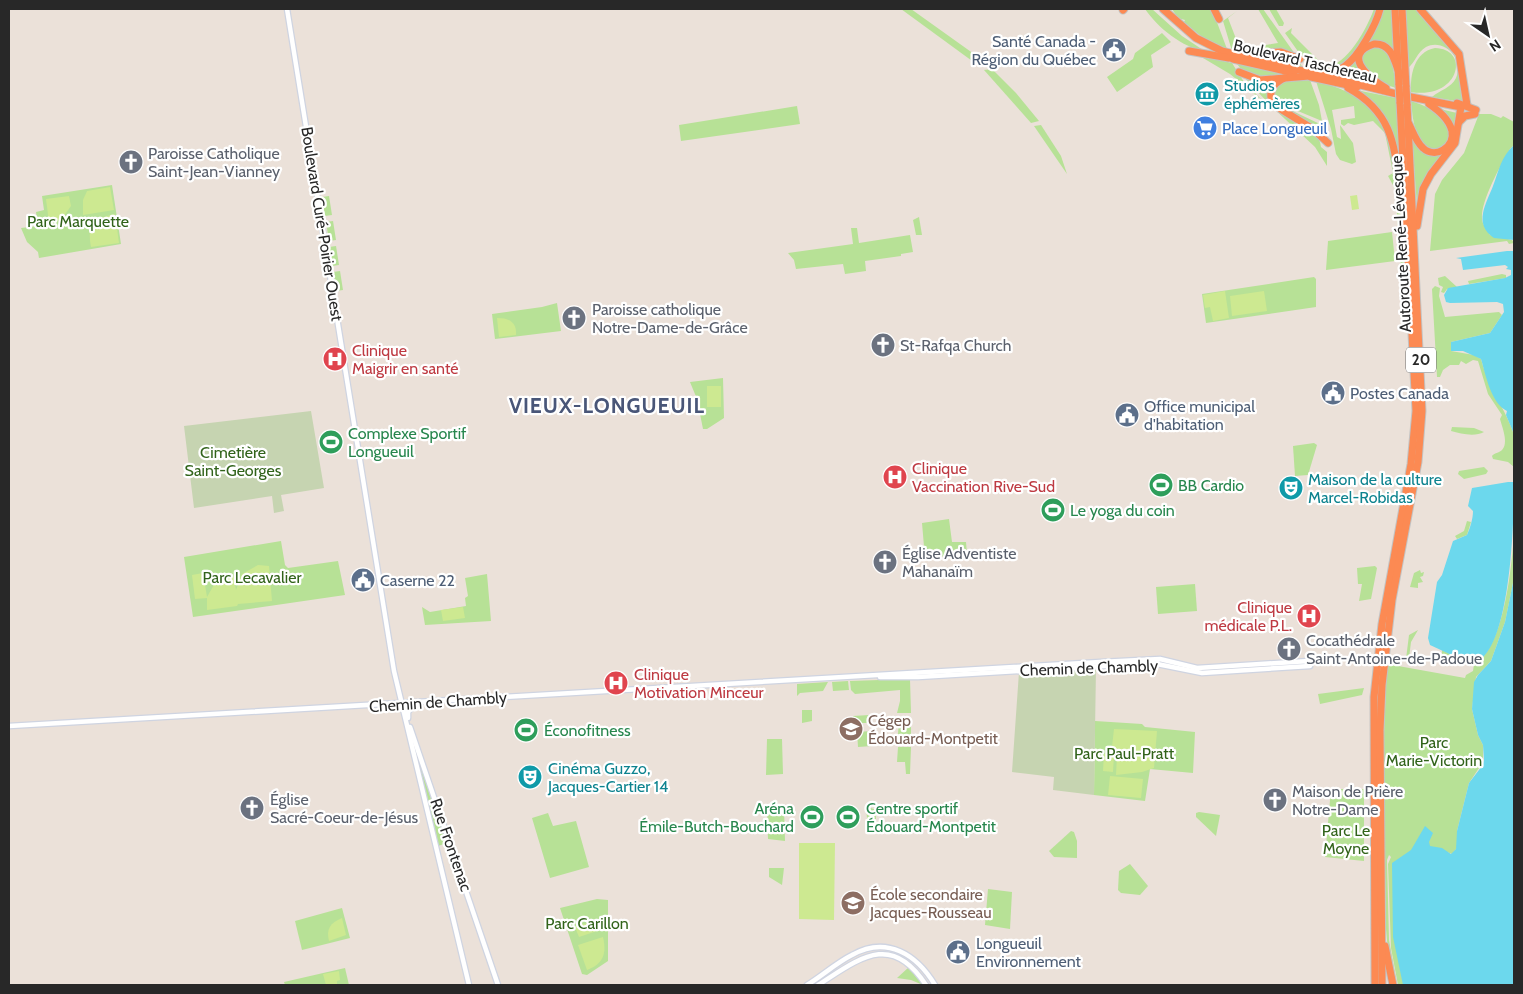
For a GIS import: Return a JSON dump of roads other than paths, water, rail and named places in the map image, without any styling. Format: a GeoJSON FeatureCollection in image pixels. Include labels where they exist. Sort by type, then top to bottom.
{"type":"FeatureCollection","features":[{"type":"Feature","properties":{"kind":"highway","name":"Boulevard Taschereau"},"geometry":{"type":"LineString","coordinates":[[1157,9],[1195,43],[1233,57],[1430,104],[1463,108]]}},
{"type":"Feature","properties":{"kind":"highway","name":"Boulevard Taschereau"},"geometry":{"type":"LineString","coordinates":[[1163,9],[1205,43],[1233,57],[1322,74],[1401,95],[1463,108]]}},
{"type":"Feature","properties":{"kind":"highway"},"geometry":{"type":"LineString","coordinates":[[1170,9],[1173,18]]}},
{"type":"Feature","properties":{"kind":"highway"},"geometry":{"type":"LineString","coordinates":[[1214,9],[1219,19]]}},
{"type":"Feature","properties":{"kind":"highway"},"geometry":{"type":"LineString","coordinates":[[1322,74],[1339,69],[1349,62],[1372,28],[1380,9]]}},
{"type":"Feature","properties":{"kind":"highway","name":"Autoroute René-Lévesque"},"geometry":{"type":"LineString","coordinates":[[1395,9],[1398,73],[1404,84]]}},
{"type":"Feature","properties":{"kind":"highway","name":"Autoroute René-Lévesque"},"geometry":{"type":"LineString","coordinates":[[1375,985],[1373,779],[1375,688],[1382,624],[1410,464],[1415,417],[1408,245],[1402,9]]}},
{"type":"Feature","properties":{"kind":"highway"},"geometry":{"type":"LineString","coordinates":[[1415,249],[1423,189],[1431,174],[1453,147],[1463,108],[1464,72],[1458,52],[1420,9]]}},
{"type":"Feature","properties":{"kind":"highway"},"geometry":{"type":"LineString","coordinates":[[1386,88],[1364,72],[1360,60],[1363,50],[1374,44],[1386,47],[1392,54],[1398,73]]}},
{"type":"Feature","properties":{"kind":"highway"},"geometry":{"type":"LineString","coordinates":[[1189,51],[1233,57],[1281,52],[1300,59]]}},
{"type":"Feature","properties":{"kind":"highway"},"geometry":{"type":"LineString","coordinates":[[1239,72],[1256,80],[1309,76]]}},
{"type":"Feature","properties":{"kind":"highway"},"geometry":{"type":"LineString","coordinates":[[1284,78],[1272,88],[1270,96],[1274,105],[1314,130],[1328,143]]}},
{"type":"Feature","properties":{"kind":"highway"},"geometry":{"type":"LineString","coordinates":[[1342,84],[1372,105],[1388,128],[1394,148],[1408,245]]}},
{"type":"Feature","properties":{"kind":"highway"},"geometry":{"type":"LineString","coordinates":[[1363,84],[1386,88],[1476,112],[1466,116],[1459,123]]}},
{"type":"Feature","properties":{"kind":"highway","name":"Autoroute René-Lévesque"},"geometry":{"type":"LineString","coordinates":[[1382,985],[1380,730],[1382,685],[1392,600],[1418,462],[1422,411],[1408,121],[1404,103]]}},
{"type":"Feature","properties":{"kind":"highway"},"geometry":{"type":"LineString","coordinates":[[1408,121],[1418,142],[1426,150],[1437,152],[1446,148],[1452,138],[1450,127],[1443,115],[1430,104]]}},
{"type":"Feature","properties":{"kind":"highway"},"geometry":{"type":"LineString","coordinates":[[1381,926],[1394,985]]}},
{"type":"Feature","properties":{"kind":"main road","name":"Boulevard Curé-Poirier Ouest"},"geometry":{"type":"LineString","coordinates":[[287,9],[384,612],[394,671],[403,704]]}},
{"type":"Feature","properties":{"kind":"main road","name":"Chemin de Chambly"},"geometry":{"type":"LineString","coordinates":[[9,726],[868,676],[918,676],[1066,666],[1156,663],[1202,673],[1309,664]]}},
{"type":"Feature","properties":{"kind":"main road"},"geometry":{"type":"LineString","coordinates":[[408,719],[408,712],[416,703]]}},
{"type":"Feature","properties":{"kind":"main road","name":"Rue Frontenac"},"geometry":{"type":"LineString","coordinates":[[403,704],[498,985]]}},
{"type":"Feature","properties":{"kind":"main road"},"geometry":{"type":"LineString","coordinates":[[403,704],[469,985]]}},
{"type":"Feature","properties":{"kind":"main road"},"geometry":{"type":"LineString","coordinates":[[807,985],[852,954],[864,949],[886,948],[914,958],[936,985]]}},
{"type":"Feature","properties":{"kind":"main road"},"geometry":{"type":"LineString","coordinates":[[821,984],[861,959],[883,954],[911,964],[926,985]]}},
{"type":"Feature","properties":{"kind":"water"},"geometry":{"type":"Polygon","coordinates":[[[1514,145],[1514,240],[1494,238],[1484,226],[1483,213],[1501,164],[1506,154],[1514,145]]]}},
{"type":"Feature","properties":{"kind":"water"},"geometry":{"type":"Polygon","coordinates":[[[1514,251],[1514,434],[1506,415],[1507,411],[1501,407],[1493,396],[1481,359],[1463,351],[1451,351],[1451,342],[1490,333],[1504,312],[1503,304],[1497,302],[1450,303],[1446,302],[1444,295],[1448,288],[1505,278],[1511,275],[1511,270],[1506,269],[1508,267],[1505,265],[1463,270],[1461,259],[1456,258],[1514,251]]]}},
{"type":"Feature","properties":{"kind":"water"},"geometry":{"type":"Polygon","coordinates":[[[1514,482],[1513,523],[1508,583],[1503,612],[1495,638],[1485,656],[1471,664],[1430,645],[1428,638],[1437,582],[1442,575],[1453,541],[1467,535],[1473,511],[1468,506],[1472,488],[1514,482]]]}},
{"type":"Feature","properties":{"kind":"water"},"geometry":{"type":"Polygon","coordinates":[[[1514,578],[1514,985],[1403,985],[1393,937],[1392,863],[1411,850],[1425,826],[1433,833],[1429,842],[1430,846],[1442,848],[1451,854],[1456,849],[1457,831],[1469,783],[1482,766],[1484,760],[1483,745],[1478,735],[1472,709],[1474,682],[1491,661],[1505,622],[1514,578]]]}},
{"type":"Feature","properties":{"kind":"place","name":"Santé Canada - Région du Québec"},"geometry":{"type":"Point","coordinates":[1114,50]}},
{"type":"Feature","properties":{"kind":"place","name":"Studios éphémères"},"geometry":{"type":"Point","coordinates":[1207,94]}},
{"type":"Feature","properties":{"kind":"place","name":"Place Longueuil"},"geometry":{"type":"Point","coordinates":[1205,128]}},
{"type":"Feature","properties":{"kind":"place","name":"Paroisse Catholique Saint-Jean-Vianney"},"geometry":{"type":"Point","coordinates":[131,162]}},
{"type":"Feature","properties":{"kind":"place","name":"Paroisse catholique Notre-Dame-de-Grâce"},"geometry":{"type":"Point","coordinates":[574,318]}},
{"type":"Feature","properties":{"kind":"place","name":"St-Rafqa Church"},"geometry":{"type":"Point","coordinates":[883,345]}},
{"type":"Feature","properties":{"kind":"place","name":"Clinique Maigrir en santé"},"geometry":{"type":"Point","coordinates":[335,359]}},
{"type":"Feature","properties":{"kind":"place","name":"Postes Canada"},"geometry":{"type":"Point","coordinates":[1333,393]}},
{"type":"Feature","properties":{"kind":"place","name":"Office municipal d'habitation"},"geometry":{"type":"Point","coordinates":[1127,415]}},
{"type":"Feature","properties":{"kind":"place","name":"Complexe Sportif Longueuil"},"geometry":{"type":"Point","coordinates":[331,442]}},
{"type":"Feature","properties":{"kind":"place","name":"Clinique Vaccination Rive-Sud"},"geometry":{"type":"Point","coordinates":[895,477]}},
{"type":"Feature","properties":{"kind":"place","name":"BB Cardio"},"geometry":{"type":"Point","coordinates":[1161,485]}},
{"type":"Feature","properties":{"kind":"place","name":"Maison de la culture Marcel-Robidas"},"geometry":{"type":"Point","coordinates":[1291,488]}},
{"type":"Feature","properties":{"kind":"place","name":"Le yoga du coin"},"geometry":{"type":"Point","coordinates":[1053,510]}},
{"type":"Feature","properties":{"kind":"place","name":"Église Adventiste Mahanaïm"},"geometry":{"type":"Point","coordinates":[885,562]}},
{"type":"Feature","properties":{"kind":"place","name":"Caserne 22"},"geometry":{"type":"Point","coordinates":[363,580]}},
{"type":"Feature","properties":{"kind":"place","name":"Clinique médicale P.L."},"geometry":{"type":"Point","coordinates":[1309,616]}},
{"type":"Feature","properties":{"kind":"place","name":"Cocathédrale Saint-Antoine-de-Padoue"},"geometry":{"type":"Point","coordinates":[1289,649]}},
{"type":"Feature","properties":{"kind":"place","name":"Clinique Motivation Minceur"},"geometry":{"type":"Point","coordinates":[616,683]}},
{"type":"Feature","properties":{"kind":"place","name":"Cégep Édouard-Montpetit"},"geometry":{"type":"Point","coordinates":[851,729]}},
{"type":"Feature","properties":{"kind":"place","name":"Éconofitness"},"geometry":{"type":"Point","coordinates":[526,730]}},
{"type":"Feature","properties":{"kind":"place","name":"Cinéma Guzzo, Jacques-Cartier 14"},"geometry":{"type":"Point","coordinates":[530,777]}},
{"type":"Feature","properties":{"kind":"place","name":"Maison de Prière Notre-Dame"},"geometry":{"type":"Point","coordinates":[1275,800]}},
{"type":"Feature","properties":{"kind":"place","name":"Église Sacré-Coeur-de-Jésus"},"geometry":{"type":"Point","coordinates":[252,808]}},
{"type":"Feature","properties":{"kind":"place","name":"Aréna Émile-Butch-Bouchard"},"geometry":{"type":"Point","coordinates":[812,817]}},
{"type":"Feature","properties":{"kind":"place","name":"Centre sportif Édouard-Montpetit"},"geometry":{"type":"Point","coordinates":[848,817]}},
{"type":"Feature","properties":{"kind":"place","name":"École secondaire Jacques-Rousseau"},"geometry":{"type":"Point","coordinates":[853,903]}},
{"type":"Feature","properties":{"kind":"place","name":"Longueuil Environnement"},"geometry":{"type":"Point","coordinates":[958,952]}},
{"type":"Feature","properties":{"kind":"district","name":"VIEUX-LONGUEUIL"},"geometry":{"type":"Point","coordinates":[607,405]}},
{"type":"Feature","properties":{"kind":"park label","name":"Parc Marquette"},"geometry":{"type":"Point","coordinates":[78,221]}},
{"type":"Feature","properties":{"kind":"park label","name":"Cimetière Saint-Georges"},"geometry":{"type":"Point","coordinates":[233,461]}},
{"type":"Feature","properties":{"kind":"park label","name":"Parc Lecavalier"},"geometry":{"type":"Point","coordinates":[252,577]}},
{"type":"Feature","properties":{"kind":"park label","name":"Parc Marie-Victorin"},"geometry":{"type":"Point","coordinates":[1434,751]}},
{"type":"Feature","properties":{"kind":"park label","name":"Parc Paul-Pratt"},"geometry":{"type":"Point","coordinates":[1124,753]}},
{"type":"Feature","properties":{"kind":"park label","name":"Parc Le Moyne"},"geometry":{"type":"Point","coordinates":[1346,839]}},
{"type":"Feature","properties":{"kind":"park label","name":"Parc Carillon"},"geometry":{"type":"Point","coordinates":[587,923]}}]}
